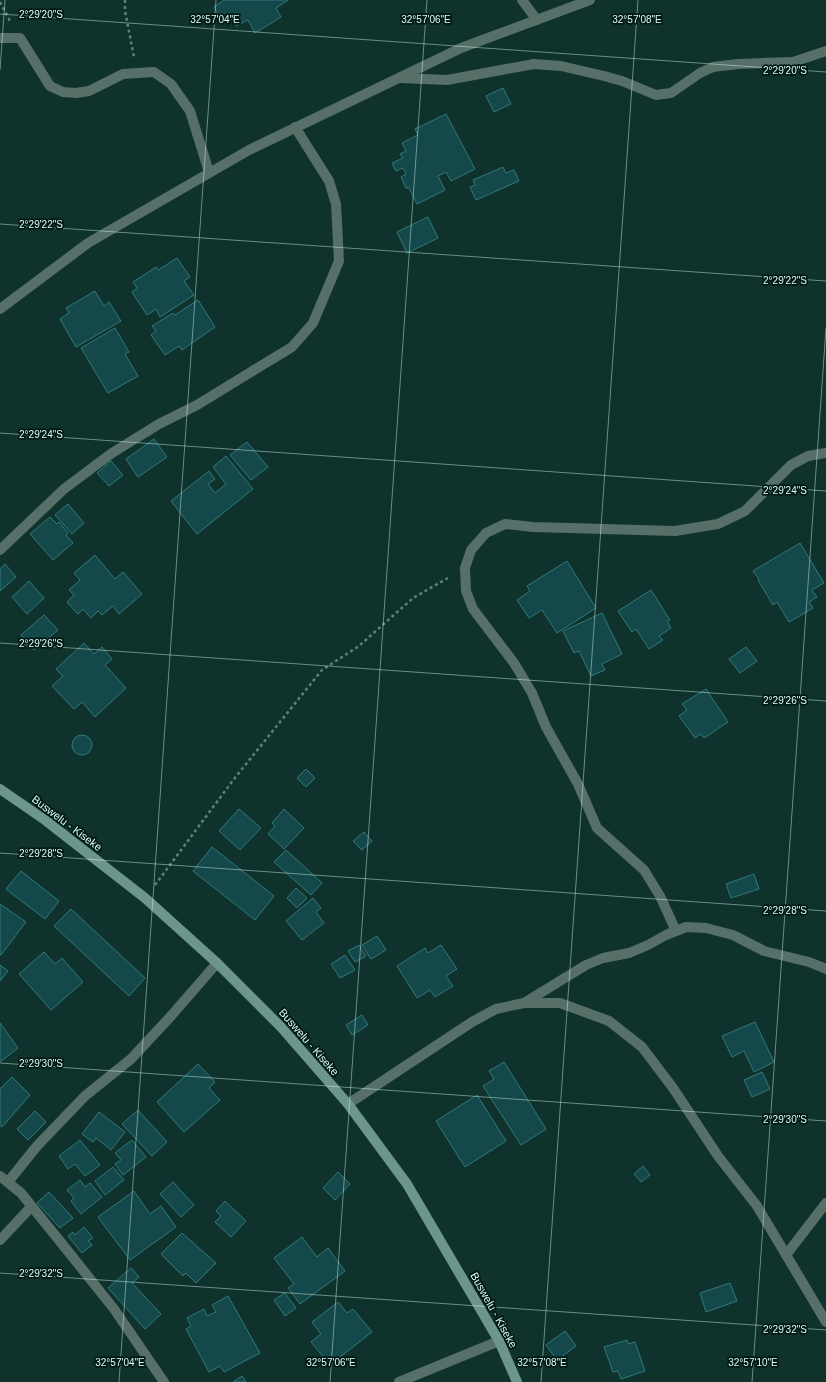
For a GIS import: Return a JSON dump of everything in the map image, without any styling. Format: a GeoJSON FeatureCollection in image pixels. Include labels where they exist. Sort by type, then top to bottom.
{"type":"FeatureCollection","features":[{"type":"Feature","properties":{"kind":"main road","name":"Buswelu - Kiseke"},"geometry":{"type":"LineString","coordinates":[[0,789],[45,820],[145,898],[217,963],[281,1027],[348,1104],[407,1184],[498,1341],[518,1382]]}},
{"type":"Feature","properties":{"kind":"street"},"geometry":{"type":"LineString","coordinates":[[522,0],[537,20]]}},
{"type":"Feature","properties":{"kind":"street"},"geometry":{"type":"LineString","coordinates":[[0,309],[88,242],[249,150],[461,48],[590,0]]}},
{"type":"Feature","properties":{"kind":"street"},"geometry":{"type":"LineString","coordinates":[[0,38],[20,38],[50,86],[63,92],[76,93],[89,91],[123,74],[154,72],[171,84],[190,111],[209,172]]}},
{"type":"Feature","properties":{"kind":"street"},"geometry":{"type":"LineString","coordinates":[[398,78],[447,80],[534,64],[561,66],[604,76],[622,81],[656,95],[671,93],[700,73],[713,67],[738,64],[793,62],[826,51]]}},
{"type":"Feature","properties":{"kind":"street"},"geometry":{"type":"LineString","coordinates":[[0,550],[64,489],[112,453],[159,424],[197,405],[292,347],[313,323],[339,261],[336,204],[329,181],[296,128]]}},
{"type":"Feature","properties":{"kind":"street"},"geometry":{"type":"LineString","coordinates":[[676,931],[660,896],[644,870],[597,828],[578,784],[546,727],[532,693],[514,663],[473,609],[466,591],[465,568],[471,550],[486,533],[506,524],[533,527],[675,531],[718,524],[745,511],[791,465],[808,456],[826,453]]}},
{"type":"Feature","properties":{"kind":"street"},"geometry":{"type":"LineString","coordinates":[[524,1003],[586,965],[603,958],[629,952],[686,927],[706,928],[733,935],[764,951],[809,962],[826,969]]}},
{"type":"Feature","properties":{"kind":"street"},"geometry":{"type":"LineString","coordinates":[[164,1382],[114,1309],[21,1193],[4,1179],[85,1096],[131,1059],[217,963]]}},
{"type":"Feature","properties":{"kind":"street"},"geometry":{"type":"LineString","coordinates":[[348,1104],[472,1022],[496,1009],[524,1003],[560,1003],[609,1021],[642,1047],[673,1088],[718,1156],[758,1206],[826,1322]]}},
{"type":"Feature","properties":{"kind":"street"},"geometry":{"type":"LineString","coordinates":[[786,1255],[826,1203]]}},
{"type":"Feature","properties":{"kind":"street"},"geometry":{"type":"LineString","coordinates":[[0,1240],[31,1207]]}},
{"type":"Feature","properties":{"kind":"street"},"geometry":{"type":"LineString","coordinates":[[399,1382],[498,1341]]}},
{"type":"Feature","properties":{"kind":"path"},"geometry":{"type":"LineString","coordinates":[[126,0],[125,11],[137,73]]}},
{"type":"Feature","properties":{"kind":"path"},"geometry":{"type":"LineString","coordinates":[[145,898],[234,779],[322,670],[359,646],[413,598],[465,568]]}},
{"type":"Feature","properties":{"kind":"building"},"geometry":{"type":"Polygon","coordinates":[[[224,0],[288,0],[276,8],[281,17],[255,33],[248,20],[236,26],[230,16],[222,21],[214,7],[224,0]]]}},
{"type":"Feature","properties":{"kind":"building"},"geometry":{"type":"Polygon","coordinates":[[[503,88],[511,104],[494,112],[486,96],[503,88]]]}},
{"type":"Feature","properties":{"kind":"building"},"geometry":{"type":"Polygon","coordinates":[[[446,114],[475,169],[451,181],[446,172],[438,176],[445,190],[417,204],[409,188],[406,188],[401,177],[406,174],[403,168],[396,171],[392,163],[403,158],[400,154],[406,151],[402,143],[418,135],[415,129],[446,114]]]}},
{"type":"Feature","properties":{"kind":"building"},"geometry":{"type":"Polygon","coordinates":[[[503,167],[506,173],[514,170],[519,181],[476,200],[470,187],[475,185],[473,180],[503,167]]]}},
{"type":"Feature","properties":{"kind":"building"},"geometry":{"type":"Polygon","coordinates":[[[428,217],[438,238],[407,253],[397,232],[428,217]]]}},
{"type":"Feature","properties":{"kind":"building"},"geometry":{"type":"Polygon","coordinates":[[[177,258],[190,277],[184,281],[194,295],[160,317],[156,309],[147,315],[132,292],[137,288],[133,282],[156,267],[158,270],[177,258]]]}},
{"type":"Feature","properties":{"kind":"building"},"geometry":{"type":"Polygon","coordinates":[[[95,291],[104,306],[109,302],[121,321],[76,347],[60,319],[69,313],[66,308],[95,291]]]}},
{"type":"Feature","properties":{"kind":"building"},"geometry":{"type":"Polygon","coordinates":[[[198,300],[215,327],[182,350],[179,346],[165,355],[151,335],[156,331],[152,326],[173,313],[175,315],[198,300]]]}},
{"type":"Feature","properties":{"kind":"building"},"geometry":{"type":"Polygon","coordinates":[[[115,328],[129,352],[125,354],[138,376],[108,393],[81,348],[115,328]]]}},
{"type":"Feature","properties":{"kind":"building"},"geometry":{"type":"Polygon","coordinates":[[[154,439],[167,457],[138,477],[126,459],[154,439]]]}},
{"type":"Feature","properties":{"kind":"building"},"geometry":{"type":"Polygon","coordinates":[[[247,442],[268,467],[251,480],[230,455],[247,442]]]}},
{"type":"Feature","properties":{"kind":"building"},"geometry":{"type":"Polygon","coordinates":[[[226,456],[253,489],[197,534],[171,501],[209,471],[215,479],[208,484],[215,493],[226,484],[213,467],[226,456]]]}},
{"type":"Feature","properties":{"kind":"building"},"geometry":{"type":"Polygon","coordinates":[[[111,461],[123,475],[109,486],[97,473],[111,461]]]}},
{"type":"Feature","properties":{"kind":"building"},"geometry":{"type":"Polygon","coordinates":[[[68,504],[84,523],[72,534],[55,515],[68,504]]]}},
{"type":"Feature","properties":{"kind":"building"},"geometry":{"type":"Polygon","coordinates":[[[50,517],[57,524],[59,522],[68,533],[66,535],[73,543],[53,560],[30,534],[50,517]]]}},
{"type":"Feature","properties":{"kind":"building"},"geometry":{"type":"Polygon","coordinates":[[[800,543],[824,583],[812,590],[817,597],[809,602],[813,608],[789,622],[777,602],[773,605],[753,571],[800,543]]]}},
{"type":"Feature","properties":{"kind":"building"},"geometry":{"type":"Polygon","coordinates":[[[95,555],[115,579],[123,572],[142,594],[119,614],[113,606],[102,615],[98,611],[91,618],[83,609],[78,614],[67,602],[74,595],[69,590],[80,580],[74,573],[95,555]]]}},
{"type":"Feature","properties":{"kind":"building"},"geometry":{"type":"Polygon","coordinates":[[[567,561],[596,608],[557,633],[542,610],[529,618],[517,600],[530,591],[527,586],[567,561]]]}},
{"type":"Feature","properties":{"kind":"building"},"geometry":{"type":"Polygon","coordinates":[[[5,564],[16,577],[0,591],[0,569],[5,564]]]}},
{"type":"Feature","properties":{"kind":"building"},"geometry":{"type":"Polygon","coordinates":[[[29,581],[44,598],[27,614],[12,597],[29,581]]]}},
{"type":"Feature","properties":{"kind":"building"},"geometry":{"type":"Polygon","coordinates":[[[651,590],[670,620],[667,621],[671,628],[659,636],[663,640],[649,649],[636,629],[632,632],[618,611],[651,590]]]}},
{"type":"Feature","properties":{"kind":"building"},"geometry":{"type":"Polygon","coordinates":[[[602,613],[622,654],[602,664],[605,670],[591,676],[579,651],[574,653],[563,631],[602,613]]]}},
{"type":"Feature","properties":{"kind":"building"},"geometry":{"type":"Polygon","coordinates":[[[44,615],[58,630],[34,650],[21,635],[44,615]]]}},
{"type":"Feature","properties":{"kind":"building"},"geometry":{"type":"Polygon","coordinates":[[[84,643],[94,654],[102,647],[112,659],[105,665],[126,688],[95,717],[82,702],[74,709],[52,686],[63,676],[56,669],[84,643]]]}},
{"type":"Feature","properties":{"kind":"building"},"geometry":{"type":"Polygon","coordinates":[[[746,647],[757,661],[740,673],[729,659],[746,647]]]}},
{"type":"Feature","properties":{"kind":"building"},"geometry":{"type":"Polygon","coordinates":[[[706,689],[728,722],[704,738],[701,734],[695,738],[679,716],[687,710],[682,704],[706,689]]]}},
{"type":"Feature","properties":{"kind":"building"},"geometry":{"type":"Polygon","coordinates":[[[82,735],[89,738],[92,745],[89,752],[82,755],[75,752],[72,745],[75,738],[82,735]]]}},
{"type":"Feature","properties":{"kind":"building"},"geometry":{"type":"Polygon","coordinates":[[[306,769],[315,778],[306,787],[297,778],[306,769]]]}},
{"type":"Feature","properties":{"kind":"building"},"geometry":{"type":"Polygon","coordinates":[[[239,809],[261,828],[240,850],[219,831],[239,809]]]}},
{"type":"Feature","properties":{"kind":"building"},"geometry":{"type":"Polygon","coordinates":[[[284,809],[304,828],[284,849],[268,834],[275,826],[272,823],[284,809]]]}},
{"type":"Feature","properties":{"kind":"building"},"geometry":{"type":"Polygon","coordinates":[[[364,832],[372,841],[362,850],[353,841],[364,832]]]}},
{"type":"Feature","properties":{"kind":"building"},"geometry":{"type":"Polygon","coordinates":[[[212,847],[274,896],[255,920],[193,871],[212,847]]]}},
{"type":"Feature","properties":{"kind":"building"},"geometry":{"type":"Polygon","coordinates":[[[286,850],[322,883],[311,895],[274,862],[286,850]]]}},
{"type":"Feature","properties":{"kind":"building"},"geometry":{"type":"Polygon","coordinates":[[[21,871],[59,901],[45,919],[6,889],[21,871]]]}},
{"type":"Feature","properties":{"kind":"building"},"geometry":{"type":"Polygon","coordinates":[[[754,874],[759,889],[731,898],[726,884],[754,874]]]}},
{"type":"Feature","properties":{"kind":"building"},"geometry":{"type":"Polygon","coordinates":[[[296,888],[307,898],[297,908],[287,898],[296,888]]]}},
{"type":"Feature","properties":{"kind":"building"},"geometry":{"type":"Polygon","coordinates":[[[313,898],[321,908],[316,912],[324,923],[302,940],[286,921],[313,898]]]}},
{"type":"Feature","properties":{"kind":"building"},"geometry":{"type":"Polygon","coordinates":[[[0,904],[26,922],[1,955],[0,955],[0,904]]]}},
{"type":"Feature","properties":{"kind":"building"},"geometry":{"type":"Polygon","coordinates":[[[71,909],[145,978],[129,996],[54,926],[71,909]]]}},
{"type":"Feature","properties":{"kind":"building"},"geometry":{"type":"Polygon","coordinates":[[[377,936],[386,950],[371,959],[362,945],[377,936]]]}},
{"type":"Feature","properties":{"kind":"building"},"geometry":{"type":"Polygon","coordinates":[[[359,945],[366,956],[355,962],[348,951],[359,945]]]}},
{"type":"Feature","properties":{"kind":"building"},"geometry":{"type":"Polygon","coordinates":[[[441,945],[457,969],[446,976],[453,986],[435,997],[430,990],[417,998],[397,966],[425,948],[428,953],[441,945]]]}},
{"type":"Feature","properties":{"kind":"building"},"geometry":{"type":"Polygon","coordinates":[[[44,952],[55,964],[62,958],[83,982],[51,1010],[19,974],[44,952]]]}},
{"type":"Feature","properties":{"kind":"building"},"geometry":{"type":"Polygon","coordinates":[[[345,955],[355,970],[340,978],[331,964],[345,955]]]}},
{"type":"Feature","properties":{"kind":"building"},"geometry":{"type":"Polygon","coordinates":[[[0,965],[8,971],[0,981],[0,965]]]}},
{"type":"Feature","properties":{"kind":"building"},"geometry":{"type":"Polygon","coordinates":[[[362,1015],[368,1025],[352,1035],[346,1025],[362,1015]]]}},
{"type":"Feature","properties":{"kind":"building"},"geometry":{"type":"Polygon","coordinates":[[[755,1022],[774,1062],[754,1072],[744,1051],[732,1057],[722,1036],[755,1022]]]}},
{"type":"Feature","properties":{"kind":"building"},"geometry":{"type":"Polygon","coordinates":[[[0,1023],[18,1048],[0,1062],[0,1023]]]}},
{"type":"Feature","properties":{"kind":"building"},"geometry":{"type":"Polygon","coordinates":[[[504,1062],[546,1129],[521,1145],[483,1086],[494,1079],[489,1071],[504,1062]]]}},
{"type":"Feature","properties":{"kind":"building"},"geometry":{"type":"Polygon","coordinates":[[[198,1064],[215,1082],[209,1088],[220,1100],[184,1132],[157,1102],[198,1064]]]}},
{"type":"Feature","properties":{"kind":"building"},"geometry":{"type":"Polygon","coordinates":[[[762,1072],[770,1089],[752,1097],[744,1080],[762,1072]]]}},
{"type":"Feature","properties":{"kind":"building"},"geometry":{"type":"Polygon","coordinates":[[[12,1077],[30,1095],[2,1127],[0,1125],[0,1089],[12,1077]]]}},
{"type":"Feature","properties":{"kind":"building"},"geometry":{"type":"Polygon","coordinates":[[[477,1095],[506,1141],[465,1167],[436,1121],[477,1095]]]}},
{"type":"Feature","properties":{"kind":"building"},"geometry":{"type":"Polygon","coordinates":[[[138,1110],[167,1142],[152,1156],[122,1124],[138,1110]]]}},
{"type":"Feature","properties":{"kind":"building"},"geometry":{"type":"Polygon","coordinates":[[[35,1111],[46,1122],[28,1140],[17,1129],[35,1111]]]}},
{"type":"Feature","properties":{"kind":"building"},"geometry":{"type":"Polygon","coordinates":[[[99,1112],[125,1132],[111,1150],[96,1138],[93,1142],[82,1134],[99,1112]]]}},
{"type":"Feature","properties":{"kind":"building"},"geometry":{"type":"Polygon","coordinates":[[[80,1140],[100,1165],[85,1176],[75,1164],[68,1169],[59,1156],[80,1140]]]}},
{"type":"Feature","properties":{"kind":"building"},"geometry":{"type":"Polygon","coordinates":[[[132,1140],[146,1157],[123,1175],[115,1164],[121,1160],[115,1153],[132,1140]]]}},
{"type":"Feature","properties":{"kind":"building"},"geometry":{"type":"Polygon","coordinates":[[[643,1166],[650,1175],[641,1182],[634,1174],[643,1166]]]}},
{"type":"Feature","properties":{"kind":"building"},"geometry":{"type":"Polygon","coordinates":[[[113,1167],[124,1180],[105,1195],[95,1181],[113,1167]]]}},
{"type":"Feature","properties":{"kind":"building"},"geometry":{"type":"Polygon","coordinates":[[[338,1172],[350,1184],[335,1200],[323,1188],[338,1172]]]}},
{"type":"Feature","properties":{"kind":"building"},"geometry":{"type":"Polygon","coordinates":[[[80,1180],[85,1187],[90,1183],[102,1197],[81,1214],[71,1201],[74,1198],[67,1190],[80,1180]]]}},
{"type":"Feature","properties":{"kind":"building"},"geometry":{"type":"Polygon","coordinates":[[[173,1182],[194,1205],[181,1217],[160,1194],[173,1182]]]}},
{"type":"Feature","properties":{"kind":"building"},"geometry":{"type":"Polygon","coordinates":[[[134,1191],[150,1214],[161,1206],[176,1227],[130,1260],[98,1217],[134,1191]]]}},
{"type":"Feature","properties":{"kind":"building"},"geometry":{"type":"Polygon","coordinates":[[[49,1192],[73,1218],[60,1228],[37,1203],[49,1192]]]}},
{"type":"Feature","properties":{"kind":"building"},"geometry":{"type":"Polygon","coordinates":[[[225,1201],[246,1221],[231,1237],[215,1222],[221,1216],[216,1211],[225,1201]]]}},
{"type":"Feature","properties":{"kind":"building"},"geometry":{"type":"Polygon","coordinates":[[[84,1227],[93,1238],[88,1241],[92,1245],[82,1253],[68,1236],[73,1232],[75,1235],[84,1227]]]}},
{"type":"Feature","properties":{"kind":"building"},"geometry":{"type":"Polygon","coordinates":[[[182,1233],[216,1263],[196,1283],[186,1273],[183,1276],[161,1254],[182,1233]]]}},
{"type":"Feature","properties":{"kind":"building"},"geometry":{"type":"Polygon","coordinates":[[[302,1237],[317,1257],[328,1248],[345,1271],[300,1304],[288,1288],[294,1284],[274,1258],[302,1237]]]}},
{"type":"Feature","properties":{"kind":"building"},"geometry":{"type":"Polygon","coordinates":[[[131,1268],[139,1277],[132,1283],[161,1314],[145,1329],[108,1288],[131,1268]]]}},
{"type":"Feature","properties":{"kind":"building"},"geometry":{"type":"Polygon","coordinates":[[[730,1283],[737,1301],[706,1312],[700,1293],[730,1283]]]}},
{"type":"Feature","properties":{"kind":"building"},"geometry":{"type":"Polygon","coordinates":[[[285,1293],[296,1308],[285,1316],[274,1300],[285,1293]]]}},
{"type":"Feature","properties":{"kind":"building"},"geometry":{"type":"Polygon","coordinates":[[[228,1296],[260,1353],[224,1372],[220,1366],[209,1372],[186,1329],[191,1326],[187,1318],[204,1309],[207,1316],[216,1312],[212,1305],[228,1296]]]}},
{"type":"Feature","properties":{"kind":"building"},"geometry":{"type":"Polygon","coordinates":[[[338,1302],[347,1313],[353,1309],[372,1332],[330,1365],[311,1342],[321,1334],[312,1322],[338,1302]]]}},
{"type":"Feature","properties":{"kind":"building"},"geometry":{"type":"Polygon","coordinates":[[[565,1331],[576,1346],[557,1360],[546,1345],[565,1331]]]}},
{"type":"Feature","properties":{"kind":"building"},"geometry":{"type":"Polygon","coordinates":[[[627,1340],[628,1344],[635,1342],[645,1371],[621,1379],[618,1371],[613,1372],[604,1347],[627,1340]]]}},
{"type":"Feature","properties":{"kind":"building"},"geometry":{"type":"Polygon","coordinates":[[[242,1376],[246,1382],[233,1382],[242,1376]]]}}]}
